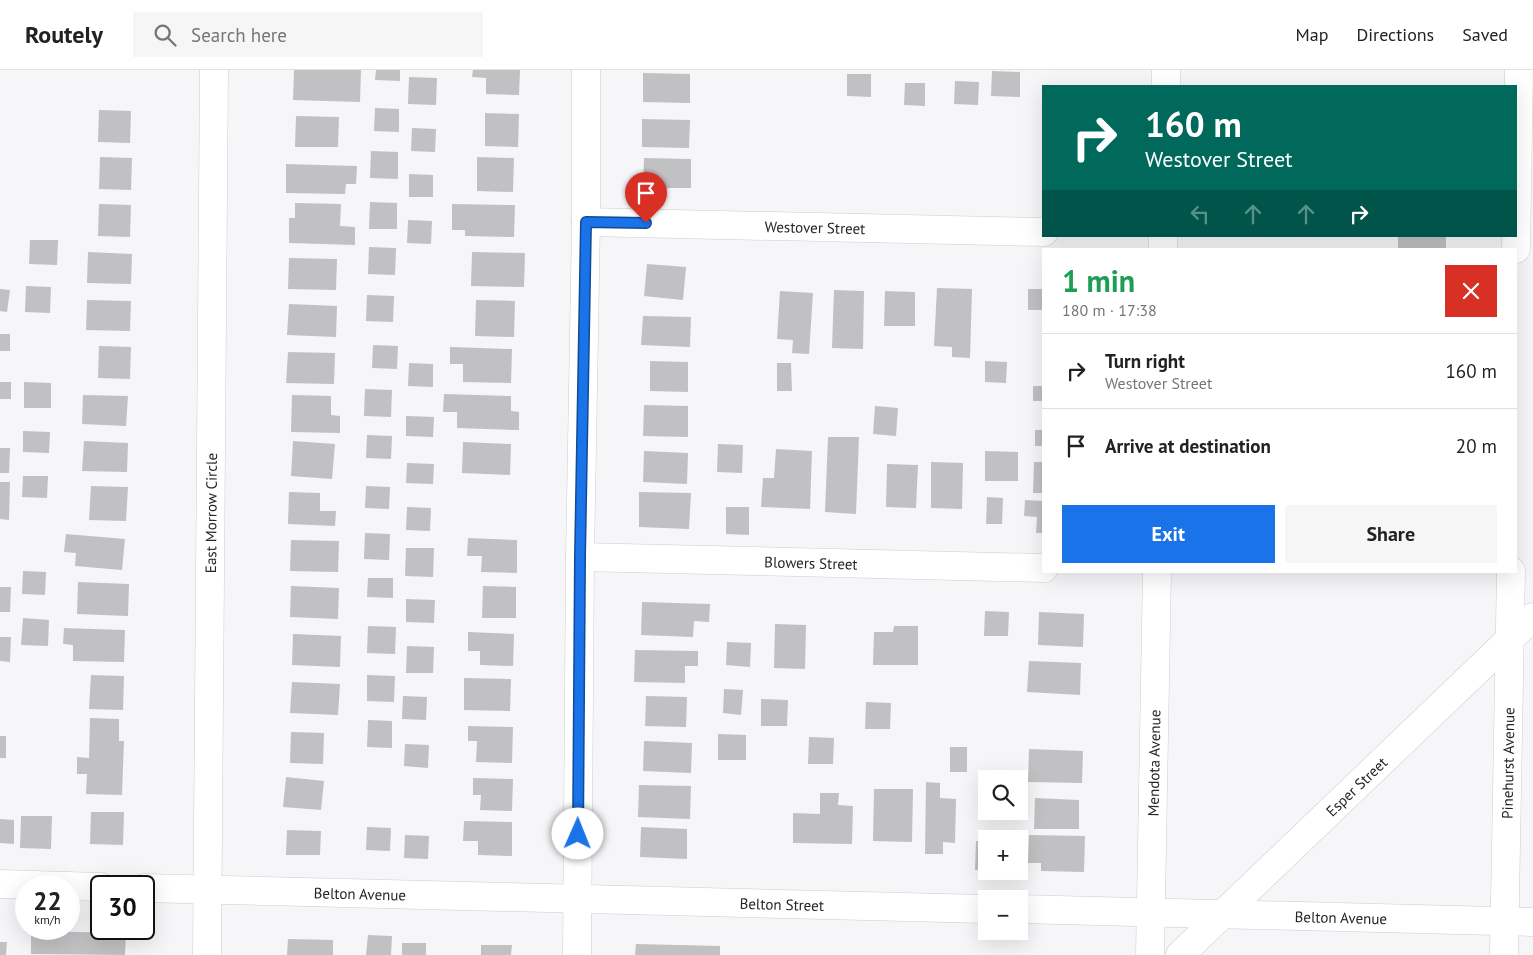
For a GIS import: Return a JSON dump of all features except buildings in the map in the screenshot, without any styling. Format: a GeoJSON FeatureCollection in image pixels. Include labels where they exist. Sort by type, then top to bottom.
{"type":"FeatureCollection","features":[{"type":"Feature","properties":{"kind":"street","name":"East Morrow Circle"},"geometry":{"type":"LineString","coordinates":[[207,955],[214,70]]}},
{"type":"Feature","properties":{"kind":"street"},"geometry":{"type":"LineString","coordinates":[[577,955],[580,557],[586,222],[586,70]]}},
{"type":"Feature","properties":{"kind":"street"},"geometry":{"type":"LineString","coordinates":[[1166,70],[1166,85]]}},
{"type":"Feature","properties":{"kind":"street"},"geometry":{"type":"LineString","coordinates":[[1517,189],[1519,70]]}},
{"type":"Feature","properties":{"kind":"street","name":"Westover Street"},"geometry":{"type":"LineString","coordinates":[[586,222],[1042,232]]}},
{"type":"Feature","properties":{"kind":"street","name":"Blowers Street"},"geometry":{"type":"LineString","coordinates":[[580,557],[1042,568]]}},
{"type":"Feature","properties":{"kind":"street","name":"Mendota Avenue"},"geometry":{"type":"LineString","coordinates":[[1150,955],[1157,573]]}},
{"type":"Feature","properties":{"kind":"street","name":"Pinehurst Avenue"},"geometry":{"type":"LineString","coordinates":[[1504,955],[1511,573]]}},
{"type":"Feature","properties":{"kind":"street","name":"Esper Street"},"geometry":{"type":"LineString","coordinates":[[1180,955],[1533,618]]}},
{"type":"Feature","properties":{"kind":"street"},"geometry":{"type":"LineString","coordinates":[[0,884],[90,887]]}},
{"type":"Feature","properties":{"kind":"street","name":"Belton Avenue"},"geometry":{"type":"LineString","coordinates":[[155,888],[577,899]]}},
{"type":"Feature","properties":{"kind":"street","name":"Belton Street"},"geometry":{"type":"LineString","coordinates":[[577,899],[978,909]]}},
{"type":"Feature","properties":{"kind":"street"},"geometry":{"type":"LineString","coordinates":[[1028,910],[1151,913]]}},
{"type":"Feature","properties":{"kind":"street","name":"Belton Avenue"},"geometry":{"type":"LineString","coordinates":[[1151,913],[1533,922]]}},
{"type":"Feature","properties":{"kind":"route"},"geometry":{"type":"LineString","coordinates":[[578,834],[580,557],[586,222],[646,223]]}}]}
